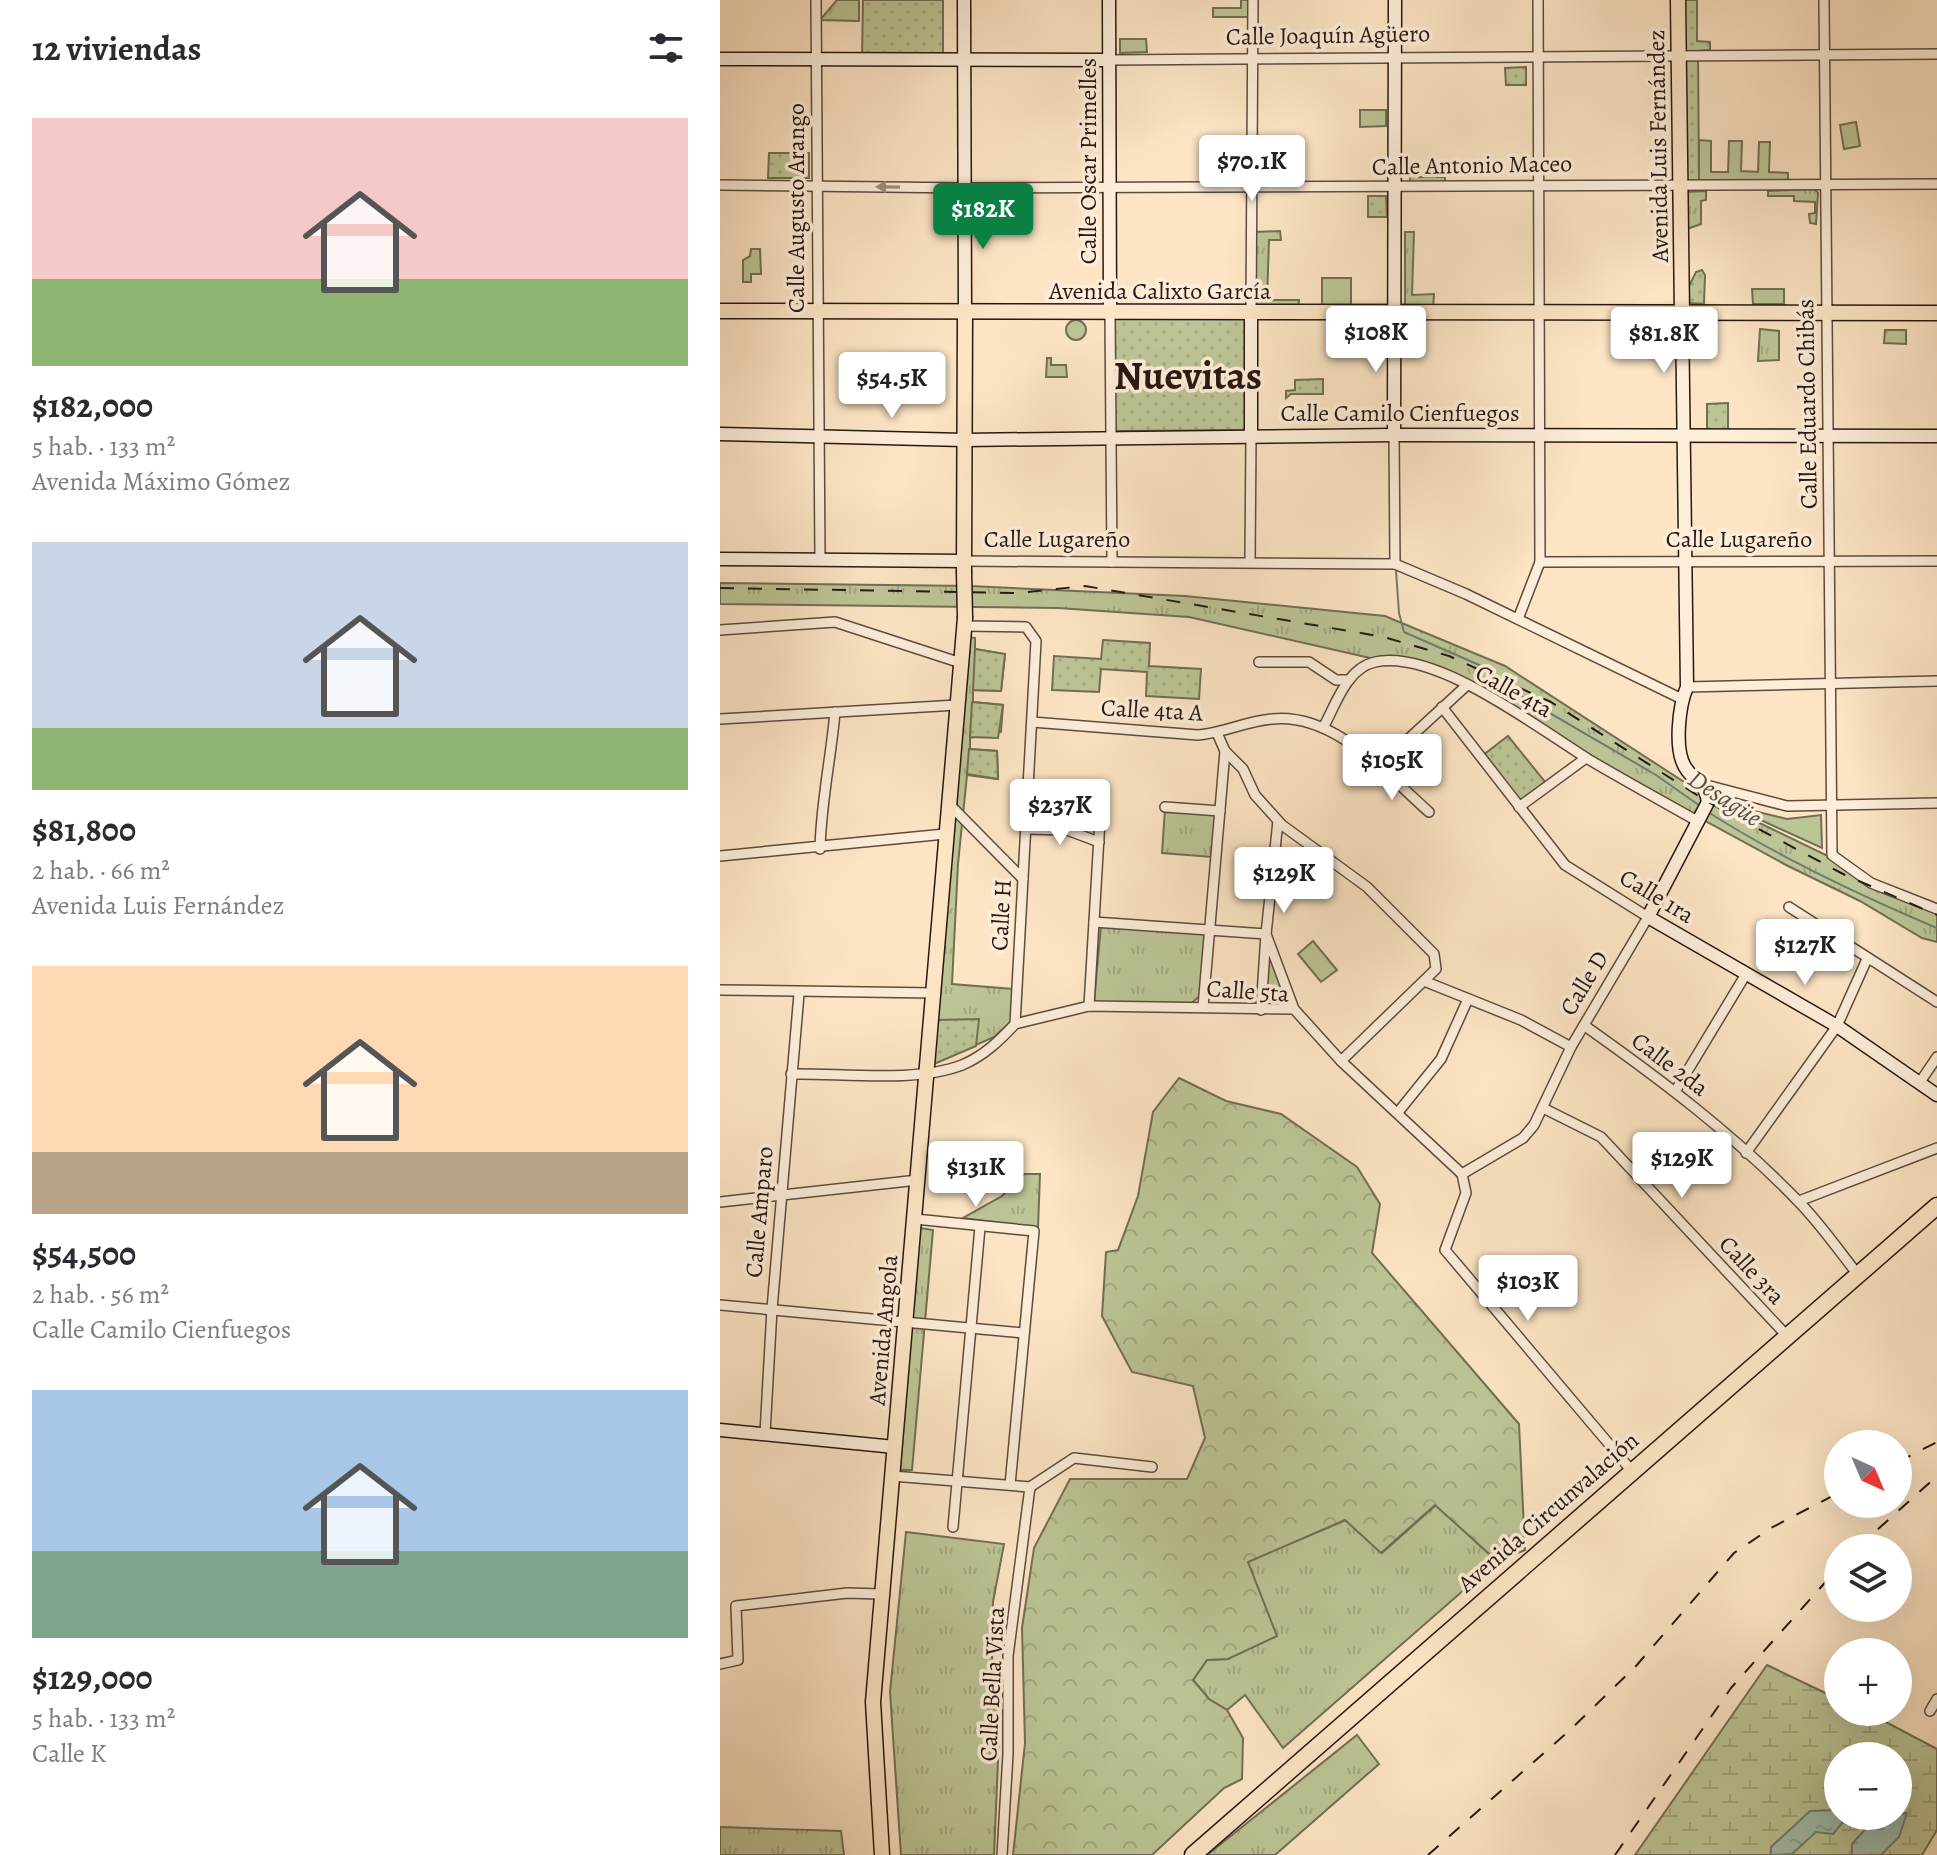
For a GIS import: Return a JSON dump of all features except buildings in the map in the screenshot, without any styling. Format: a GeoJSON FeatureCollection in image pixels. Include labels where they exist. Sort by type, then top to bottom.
{"type":"FeatureCollection","features":[{"type":"Feature","properties":{"kind":"highway","name":"Avenida Circunvalación"},"geometry":{"type":"LineString","coordinates":[[1193,1855],[1937,1206]]}},
{"type":"Feature","properties":{"kind":"main road"},"geometry":{"type":"LineString","coordinates":[[964,0],[965,314]]}},
{"type":"Feature","properties":{"kind":"main road","name":"Calle Oscar Primelles"},"geometry":{"type":"LineString","coordinates":[[1109,0],[1110,313]]}},
{"type":"Feature","properties":{"kind":"main road"},"geometry":{"type":"LineString","coordinates":[[1394,435],[1395,0]]}},
{"type":"Feature","properties":{"kind":"main road","name":"Avenida Luis Fernández"},"geometry":{"type":"LineString","coordinates":[[1678,0],[1681,435],[1686,561],[1685,693],[1680,753],[1685,768],[1706,785]]}},
{"type":"Feature","properties":{"kind":"main road","name":"Calle Joaquín Agüero"},"geometry":{"type":"LineString","coordinates":[[720,59],[964,63],[1110,60]]}},
{"type":"Feature","properties":{"kind":"main road","name":"Avenida Calixto García"},"geometry":{"type":"LineString","coordinates":[[720,311],[965,314],[1540,311],[1937,313]]}},
{"type":"Feature","properties":{"kind":"main road"},"geometry":{"type":"LineString","coordinates":[[1251,312],[1251,436]]}},
{"type":"Feature","properties":{"kind":"main road","name":"Avenida Angola"},"geometry":{"type":"LineString","coordinates":[[882,1855],[873,1702],[964,622],[965,314]]}},
{"type":"Feature","properties":{"kind":"main road","name":"Calle Camilo Cienfuegos"},"geometry":{"type":"LineString","coordinates":[[720,434],[964,440],[1394,435],[1937,436]]}},
{"type":"Feature","properties":{"kind":"main road","name":"Calle Lugareño"},"geometry":{"type":"LineString","coordinates":[[720,559],[964,566]]}},
{"type":"Feature","properties":{"kind":"main road"},"geometry":{"type":"LineString","coordinates":[[1703,814],[1706,785]]}},
{"type":"Feature","properties":{"kind":"main road","name":"Calle D"},"geometry":{"type":"LineString","coordinates":[[1648,917],[1703,814]]}},
{"type":"Feature","properties":{"kind":"main road","name":"Calle 1ra"},"geometry":{"type":"LineString","coordinates":[[1648,917],[1837,1026],[1937,1095]]}},
{"type":"Feature","properties":{"kind":"main road"},"geometry":{"type":"LineString","coordinates":[[720,1430],[895,1447]]}},
{"type":"Feature","properties":{"kind":"street","name":"Calle Augusto Arango"},"geometry":{"type":"LineString","coordinates":[[816,0],[820,560]]}},
{"type":"Feature","properties":{"kind":"street"},"geometry":{"type":"LineString","coordinates":[[1251,312],[1253,0]]}},
{"type":"Feature","properties":{"kind":"street"},"geometry":{"type":"LineString","coordinates":[[1518,619],[1540,562],[1538,0]]}},
{"type":"Feature","properties":{"kind":"street","name":"Calle Eduardo Chibás"},"geometry":{"type":"LineString","coordinates":[[1824,0],[1832,855],[1871,883],[1937,909]]}},
{"type":"Feature","properties":{"kind":"street","name":"Calle Joaquín Agüero"},"geometry":{"type":"LineString","coordinates":[[1110,60],[1937,54]]}},
{"type":"Feature","properties":{"kind":"street","name":"Calle Antonio Maceo"},"geometry":{"type":"LineString","coordinates":[[720,185],[966,188],[1396,187],[1538,183],[1937,184]]}},
{"type":"Feature","properties":{"kind":"street","name":"Calle Oscar Primelles"},"geometry":{"type":"LineString","coordinates":[[1110,313],[1112,562]]}},
{"type":"Feature","properties":{"kind":"street"},"geometry":{"type":"LineString","coordinates":[[1394,435],[1395,564],[1685,693],[1828,682],[1937,681]]}},
{"type":"Feature","properties":{"kind":"street"},"geometry":{"type":"LineString","coordinates":[[1250,560],[1251,436]]}},
{"type":"Feature","properties":{"kind":"street","name":"Calle Lugareño"},"geometry":{"type":"LineString","coordinates":[[964,566],[1250,560],[1395,564]]}},
{"type":"Feature","properties":{"kind":"street","name":"Calle Lugareño"},"geometry":{"type":"LineString","coordinates":[[1540,562],[1937,561]]}},
{"type":"Feature","properties":{"kind":"street"},"geometry":{"type":"LineString","coordinates":[[720,630],[835,622],[961,663]]}},
{"type":"Feature","properties":{"kind":"street","name":"Calle H"},"geometry":{"type":"LineString","coordinates":[[964,622],[1026,627],[1036,641],[1015,1024]]}},
{"type":"Feature","properties":{"kind":"street"},"geometry":{"type":"LineString","coordinates":[[1259,662],[1309,662],[1336,680],[1349,680],[1324,726]]}},
{"type":"Feature","properties":{"kind":"street","name":"Calle 4ta"},"geometry":{"type":"LineString","coordinates":[[1349,680],[1355,672],[1375,662],[1418,663],[1519,713],[1586,758],[1703,814]]}},
{"type":"Feature","properties":{"kind":"street"},"geometry":{"type":"LineString","coordinates":[[1378,767],[1466,686]]}},
{"type":"Feature","properties":{"kind":"street"},"geometry":{"type":"LineString","coordinates":[[720,719],[957,705]]}},
{"type":"Feature","properties":{"kind":"street","name":"Calle 1ra"},"geometry":{"type":"LineString","coordinates":[[1442,707],[1565,865],[1648,917]]}},
{"type":"Feature","properties":{"kind":"street"},"geometry":{"type":"LineString","coordinates":[[820,849],[821,805],[831,761],[835,712]]}},
{"type":"Feature","properties":{"kind":"street","name":"Calle 4ta A"},"geometry":{"type":"LineString","coordinates":[[1032,722],[1217,733],[1275,719],[1298,719],[1324,726],[1378,767],[1429,812]]}},
{"type":"Feature","properties":{"kind":"street"},"geometry":{"type":"LineString","coordinates":[[1217,733],[1225,751],[1243,769],[1255,795],[1278,821],[1367,887],[1429,949],[1437,966],[1341,1061]]}},
{"type":"Feature","properties":{"kind":"street"},"geometry":{"type":"LineString","coordinates":[[1203,1007],[1225,751]]}},
{"type":"Feature","properties":{"kind":"street"},"geometry":{"type":"LineString","coordinates":[[1519,807],[1586,758]]}},
{"type":"Feature","properties":{"kind":"street"},"geometry":{"type":"LineString","coordinates":[[1706,785],[1787,806],[1937,803]]}},
{"type":"Feature","properties":{"kind":"street"},"geometry":{"type":"LineString","coordinates":[[1089,1006],[1102,786]]}},
{"type":"Feature","properties":{"kind":"street"},"geometry":{"type":"LineString","coordinates":[[948,803],[1023,879]]}},
{"type":"Feature","properties":{"kind":"street"},"geometry":{"type":"LineString","coordinates":[[1165,807],[1220,811]]}},
{"type":"Feature","properties":{"kind":"street"},"geometry":{"type":"LineString","coordinates":[[1261,1010],[1278,821]]}},
{"type":"Feature","properties":{"kind":"street"},"geometry":{"type":"LineString","coordinates":[[1026,829],[1067,830],[1099,842]]}},
{"type":"Feature","properties":{"kind":"street"},"geometry":{"type":"LineString","coordinates":[[720,856],[820,849],[945,834]]}},
{"type":"Feature","properties":{"kind":"street"},"geometry":{"type":"LineString","coordinates":[[1789,907],[1937,1002]]}},
{"type":"Feature","properties":{"kind":"street","name":"Calle D"},"geometry":{"type":"LineString","coordinates":[[1462,1174],[1523,1138],[1543,1108],[1571,1047],[1648,917]]}},
{"type":"Feature","properties":{"kind":"street"},"geometry":{"type":"LineString","coordinates":[[1094,922],[1266,934]]}},
{"type":"Feature","properties":{"kind":"street"},"geometry":{"type":"LineString","coordinates":[[1266,934],[1294,1009]]}},
{"type":"Feature","properties":{"kind":"street"},"geometry":{"type":"LineString","coordinates":[[1746,1153],[1837,1026],[1867,959]]}},
{"type":"Feature","properties":{"kind":"street"},"geometry":{"type":"LineString","coordinates":[[1676,1090],[1746,974]]}},
{"type":"Feature","properties":{"kind":"street"},"geometry":{"type":"LineString","coordinates":[[1424,981],[1521,1020],[1571,1047]]}},
{"type":"Feature","properties":{"kind":"street"},"geometry":{"type":"LineString","coordinates":[[720,990],[799,994],[934,993]]}},
{"type":"Feature","properties":{"kind":"street","name":"Calle Amparo"},"geometry":{"type":"LineString","coordinates":[[765,1433],[780,1196],[799,994]]}},
{"type":"Feature","properties":{"kind":"street"},"geometry":{"type":"LineString","coordinates":[[1399,1111],[1441,1059],[1468,999]]}},
{"type":"Feature","properties":{"kind":"street","name":"Calle 5ta"},"geometry":{"type":"LineString","coordinates":[[1015,1024],[1089,1006],[1294,1009],[1341,1061],[1399,1111],[1462,1174]]}},
{"type":"Feature","properties":{"kind":"street"},"geometry":{"type":"LineString","coordinates":[[791,1074],[928,1073],[963,1065],[994,1046],[1015,1024]]}},
{"type":"Feature","properties":{"kind":"street","name":"Calle 2da"},"geometry":{"type":"LineString","coordinates":[[1585,1026],[1676,1090],[1799,1201],[1859,1276]]}},
{"type":"Feature","properties":{"kind":"street"},"geometry":{"type":"LineString","coordinates":[[1920,1082],[1937,1057]]}},
{"type":"Feature","properties":{"kind":"street","name":"Calle 3ra"},"geometry":{"type":"LineString","coordinates":[[1543,1108],[1601,1137],[1788,1337]]}},
{"type":"Feature","properties":{"kind":"street"},"geometry":{"type":"LineString","coordinates":[[1799,1201],[1937,1148]]}},
{"type":"Feature","properties":{"kind":"street"},"geometry":{"type":"LineString","coordinates":[[1462,1174],[1466,1193],[1445,1250],[1631,1470]]}},
{"type":"Feature","properties":{"kind":"street"},"geometry":{"type":"LineString","coordinates":[[720,1202],[918,1180]]}},
{"type":"Feature","properties":{"kind":"street"},"geometry":{"type":"LineString","coordinates":[[915,1219],[1034,1231],[1010,1485]]}},
{"type":"Feature","properties":{"kind":"street"},"geometry":{"type":"LineString","coordinates":[[953,1527],[980,1227]]}},
{"type":"Feature","properties":{"kind":"street"},"geometry":{"type":"LineString","coordinates":[[720,1305],[1023,1333]]}},
{"type":"Feature","properties":{"kind":"street"},"geometry":{"type":"LineString","coordinates":[[892,1476],[1030,1487],[1074,1458],[1152,1467]]}},
{"type":"Feature","properties":{"kind":"street","name":"Calle Bella Vista"},"geometry":{"type":"LineString","coordinates":[[1002,1855],[1008,1754],[1008,1656],[1030,1487]]}},
{"type":"Feature","properties":{"kind":"street"},"geometry":{"type":"LineString","coordinates":[[720,1664],[738,1660],[736,1606],[847,1593],[881,1594]]}},
{"type":"Feature","properties":{"kind":"street"},"geometry":{"type":"LineString","coordinates":[[1930,1711],[1937,1699]]}},
{"type":"Feature","properties":{"kind":"green space"},"geometry":{"type":"Polygon","coordinates":[[[837,0],[859,0],[859,21],[820,20],[837,0]]]}},
{"type":"Feature","properties":{"kind":"green space"},"geometry":{"type":"Polygon","coordinates":[[[863,0],[943,0],[943,58],[862,57],[863,0]]]}},
{"type":"Feature","properties":{"kind":"green space"},"geometry":{"type":"Polygon","coordinates":[[[1241,0],[1248,0],[1248,17],[1213,17],[1213,8],[1241,8],[1241,0]]]}},
{"type":"Feature","properties":{"kind":"green space"},"geometry":{"type":"Polygon","coordinates":[[[1682,0],[1697,0],[1697,41],[1710,42],[1710,50],[1698,51],[1699,182],[1684,182],[1682,0]]]}},
{"type":"Feature","properties":{"kind":"green space"},"geometry":{"type":"Polygon","coordinates":[[[1120,39],[1146,39],[1147,52],[1120,53],[1120,39]]]}},
{"type":"Feature","properties":{"kind":"green space"},"geometry":{"type":"Polygon","coordinates":[[[1526,67],[1526,85],[1506,85],[1505,68],[1526,67]]]}},
{"type":"Feature","properties":{"kind":"green space"},"geometry":{"type":"Polygon","coordinates":[[[1360,110],[1386,110],[1386,126],[1360,127],[1360,110]]]}},
{"type":"Feature","properties":{"kind":"green space"},"geometry":{"type":"Polygon","coordinates":[[[1856,122],[1860,146],[1844,149],[1840,125],[1856,122]]]}},
{"type":"Feature","properties":{"kind":"green space"},"geometry":{"type":"Polygon","coordinates":[[[1699,140],[1711,141],[1711,172],[1728,172],[1729,141],[1742,141],[1741,171],[1758,172],[1759,142],[1770,142],[1769,172],[1788,173],[1788,182],[1699,182],[1699,140]]]}},
{"type":"Feature","properties":{"kind":"green space"},"geometry":{"type":"Polygon","coordinates":[[[769,153],[809,153],[809,178],[768,178],[769,153]]]}},
{"type":"Feature","properties":{"kind":"green space"},"geometry":{"type":"Polygon","coordinates":[[[1410,166],[1419,166],[1419,177],[1445,177],[1445,183],[1410,183],[1410,166]]]}},
{"type":"Feature","properties":{"kind":"green space"},"geometry":{"type":"Polygon","coordinates":[[[1815,189],[1818,193],[1816,224],[1810,223],[1809,214],[1815,213],[1815,202],[1794,201],[1794,196],[1768,196],[1768,191],[1815,189]]]}},
{"type":"Feature","properties":{"kind":"green space"},"geometry":{"type":"Polygon","coordinates":[[[1706,191],[1706,200],[1701,201],[1701,224],[1687,229],[1686,192],[1706,191]]]}},
{"type":"Feature","properties":{"kind":"green space"},"geometry":{"type":"Polygon","coordinates":[[[1368,196],[1386,196],[1387,217],[1368,217],[1368,196]]]}},
{"type":"Feature","properties":{"kind":"green space"},"geometry":{"type":"Polygon","coordinates":[[[1280,231],[1281,240],[1269,240],[1267,300],[1299,300],[1298,309],[1255,309],[1255,232],[1280,231]]]}},
{"type":"Feature","properties":{"kind":"green space"},"geometry":{"type":"Polygon","coordinates":[[[1405,232],[1414,232],[1412,295],[1434,294],[1433,310],[1405,311],[1405,232]]]}},
{"type":"Feature","properties":{"kind":"green space"},"geometry":{"type":"Polygon","coordinates":[[[751,249],[760,249],[761,274],[751,274],[751,282],[743,282],[743,260],[750,256],[751,249]]]}},
{"type":"Feature","properties":{"kind":"green space"},"geometry":{"type":"Polygon","coordinates":[[[1702,270],[1705,275],[1704,304],[1688,303],[1689,286],[1696,272],[1702,270]]]}},
{"type":"Feature","properties":{"kind":"green space"},"geometry":{"type":"Polygon","coordinates":[[[1322,278],[1351,278],[1351,307],[1322,306],[1322,278]]]}},
{"type":"Feature","properties":{"kind":"green space"},"geometry":{"type":"Polygon","coordinates":[[[1752,289],[1784,289],[1784,304],[1753,304],[1752,289]]]}},
{"type":"Feature","properties":{"kind":"green space"},"geometry":{"type":"Polygon","coordinates":[[[1245,318],[1245,430],[1115,431],[1115,319],[1245,318]]]}},
{"type":"Feature","properties":{"kind":"green space"},"geometry":{"type":"Polygon","coordinates":[[[1076,320],[1083,323],[1086,330],[1083,337],[1076,340],[1069,337],[1066,330],[1069,323],[1076,320]]]}},
{"type":"Feature","properties":{"kind":"green space"},"geometry":{"type":"Polygon","coordinates":[[[1760,329],[1779,331],[1779,360],[1758,361],[1760,329]]]}},
{"type":"Feature","properties":{"kind":"green space"},"geometry":{"type":"Polygon","coordinates":[[[1885,330],[1906,330],[1906,344],[1884,343],[1885,330]]]}},
{"type":"Feature","properties":{"kind":"green space"},"geometry":{"type":"Polygon","coordinates":[[[1047,358],[1051,358],[1051,365],[1066,365],[1067,377],[1046,377],[1047,358]]]}},
{"type":"Feature","properties":{"kind":"green space"},"geometry":{"type":"Polygon","coordinates":[[[1323,379],[1323,394],[1291,394],[1286,398],[1286,391],[1295,390],[1295,380],[1323,379]]]}},
{"type":"Feature","properties":{"kind":"green space"},"geometry":{"type":"Polygon","coordinates":[[[1728,403],[1728,435],[1707,435],[1707,404],[1728,403]]]}},
{"type":"Feature","properties":{"kind":"green space"},"geometry":{"type":"Polygon","coordinates":[[[720,583],[970,586],[1185,596],[1385,616],[1505,666],[1712,800],[1828,856],[1865,883],[1937,912],[1937,942],[1922,938],[1860,901],[1786,865],[1586,756],[1524,713],[1418,661],[1379,660],[1189,617],[1058,608],[720,604],[720,583]]]}},
{"type":"Feature","properties":{"kind":"green space"},"geometry":{"type":"Polygon","coordinates":[[[969,637],[975,638],[975,649],[1005,654],[1001,691],[973,690],[973,702],[1003,705],[1001,732],[970,738],[970,749],[997,751],[998,779],[967,775],[958,864],[952,984],[1013,989],[1011,1022],[994,1037],[934,1064],[969,637]]]}},
{"type":"Feature","properties":{"kind":"green space"},"geometry":{"type":"Polygon","coordinates":[[[1103,640],[1150,643],[1149,666],[1201,669],[1199,699],[1146,696],[1147,672],[1101,669],[1099,692],[1052,690],[1054,656],[1101,659],[1103,640]]]}},
{"type":"Feature","properties":{"kind":"green space"},"geometry":{"type":"Polygon","coordinates":[[[975,649],[1005,654],[1001,691],[973,690],[975,649]]]}},
{"type":"Feature","properties":{"kind":"green space"},"geometry":{"type":"Polygon","coordinates":[[[972,702],[1003,705],[998,738],[970,737],[972,702]]]}},
{"type":"Feature","properties":{"kind":"green space"},"geometry":{"type":"Polygon","coordinates":[[[1508,736],[1546,783],[1519,803],[1482,756],[1508,736]]]}},
{"type":"Feature","properties":{"kind":"green space"},"geometry":{"type":"Polygon","coordinates":[[[969,749],[997,751],[998,779],[967,774],[969,749]]]}},
{"type":"Feature","properties":{"kind":"green space"},"geometry":{"type":"Polygon","coordinates":[[[1165,809],[1216,813],[1212,857],[1162,853],[1165,809]]]}},
{"type":"Feature","properties":{"kind":"green space"},"geometry":{"type":"Polygon","coordinates":[[[1754,811],[1787,819],[1821,815],[1822,848],[1752,816],[1754,811]]]}},
{"type":"Feature","properties":{"kind":"green space"},"geometry":{"type":"Polygon","coordinates":[[[1101,925],[1206,933],[1201,995],[1189,1005],[1094,1003],[1101,925]]]}},
{"type":"Feature","properties":{"kind":"green space"},"geometry":{"type":"Polygon","coordinates":[[[1266,934],[1294,1009],[1261,1010],[1266,934]]]}},
{"type":"Feature","properties":{"kind":"green space"},"geometry":{"type":"Polygon","coordinates":[[[1313,941],[1337,970],[1321,982],[1298,954],[1313,941]]]}},
{"type":"Feature","properties":{"kind":"green space"},"geometry":{"type":"Polygon","coordinates":[[[979,1019],[976,1046],[934,1064],[937,1020],[979,1019]]]}},
{"type":"Feature","properties":{"kind":"green space"},"geometry":{"type":"Polygon","coordinates":[[[1179,1078],[1226,1101],[1281,1114],[1357,1167],[1380,1204],[1372,1253],[1519,1424],[1525,1550],[1497,1561],[1435,1505],[1381,1553],[1345,1520],[1248,1562],[1277,1636],[1228,1659],[1207,1660],[1193,1680],[1209,1699],[1227,1710],[1243,1738],[1242,1779],[1224,1788],[1152,1855],[1013,1855],[1025,1743],[1022,1628],[1034,1548],[1070,1479],[1187,1479],[1205,1438],[1193,1386],[1132,1372],[1102,1316],[1106,1252],[1118,1250],[1138,1196],[1153,1112],[1179,1078]]]}},
{"type":"Feature","properties":{"kind":"green space"},"geometry":{"type":"Polygon","coordinates":[[[1024,1174],[1040,1174],[1038,1228],[963,1218],[1002,1196],[1024,1174]]]}},
{"type":"Feature","properties":{"kind":"green space"},"geometry":{"type":"Polygon","coordinates":[[[920,1228],[933,1230],[912,1470],[900,1470],[920,1228]]]}},
{"type":"Feature","properties":{"kind":"green space"},"geometry":{"type":"Polygon","coordinates":[[[1436,1505],[1497,1561],[1283,1748],[1245,1695],[1227,1710],[1209,1699],[1193,1680],[1207,1660],[1228,1659],[1247,1562],[1346,1520],[1382,1553],[1436,1505]]]}},
{"type":"Feature","properties":{"kind":"green space"},"geometry":{"type":"Polygon","coordinates":[[[906,1532],[1004,1544],[993,1602],[992,1657],[999,1738],[994,1855],[901,1855],[890,1692],[906,1532]]]}},
{"type":"Feature","properties":{"kind":"green space"},"geometry":{"type":"Polygon","coordinates":[[[1767,1665],[1824,1692],[1824,1726],[1893,1726],[1937,1749],[1937,1830],[1922,1855],[1635,1855],[1767,1665]]]}},
{"type":"Feature","properties":{"kind":"green space"},"geometry":{"type":"Polygon","coordinates":[[[1357,1735],[1379,1764],[1275,1855],[1207,1855],[1357,1735]]]}},
{"type":"Feature","properties":{"kind":"green space"},"geometry":{"type":"Polygon","coordinates":[[[720,1827],[841,1831],[844,1855],[720,1855],[720,1827]]]}},
{"type":"Feature","properties":{"kind":"water"},"geometry":{"type":"Polygon","coordinates":[[[1824,1810],[1824,1830],[1836,1830],[1833,1834],[1816,1832],[1792,1854],[1771,1855],[1771,1847],[1810,1811],[1824,1810]]]}},
{"type":"Feature","properties":{"kind":"water"},"geometry":{"type":"Polygon","coordinates":[[[1864,1830],[1901,1830],[1899,1837],[1881,1855],[1852,1855],[1852,1844],[1864,1830]]]}},
{"type":"Feature","properties":{"kind":"waterway","name":"Desagüe"},"geometry":{"type":"LineString","coordinates":[[1396,571],[1399,613],[1404,632],[1486,668]]}},
{"type":"Feature","properties":{"kind":"waterway","name":"Desagüe"},"geometry":{"type":"LineString","coordinates":[[1500,684],[1656,775],[1700,806]]}},
{"type":"Feature","properties":{"kind":"waterway","name":"Desagüe"},"geometry":{"type":"LineString","coordinates":[[1708,812],[1820,875],[1937,928]]}},
{"type":"Feature","properties":{"kind":"railway"},"geometry":{"type":"LineString","coordinates":[[720,588],[1019,593],[1085,586],[1384,637],[1449,656],[1551,702],[1708,802],[1845,875],[1937,915]]}},
{"type":"Feature","properties":{"kind":"railway"},"geometry":{"type":"LineString","coordinates":[[1912,1455],[1937,1442]]}},
{"type":"Feature","properties":{"kind":"railway"},"geometry":{"type":"LineString","coordinates":[[1873,1534],[1937,1476]]}},
{"type":"Feature","properties":{"kind":"railway"},"geometry":{"type":"LineString","coordinates":[[1428,1855],[1569,1731],[1636,1666],[1734,1553],[1771,1528],[1824,1500]]}},
{"type":"Feature","properties":{"kind":"railway"},"geometry":{"type":"LineString","coordinates":[[1615,1855],[1731,1688],[1824,1584]]}},
{"type":"Feature","properties":{"kind":"district","name":"Nuevitas"},"geometry":{"type":"Point","coordinates":[1188,375]}}]}
